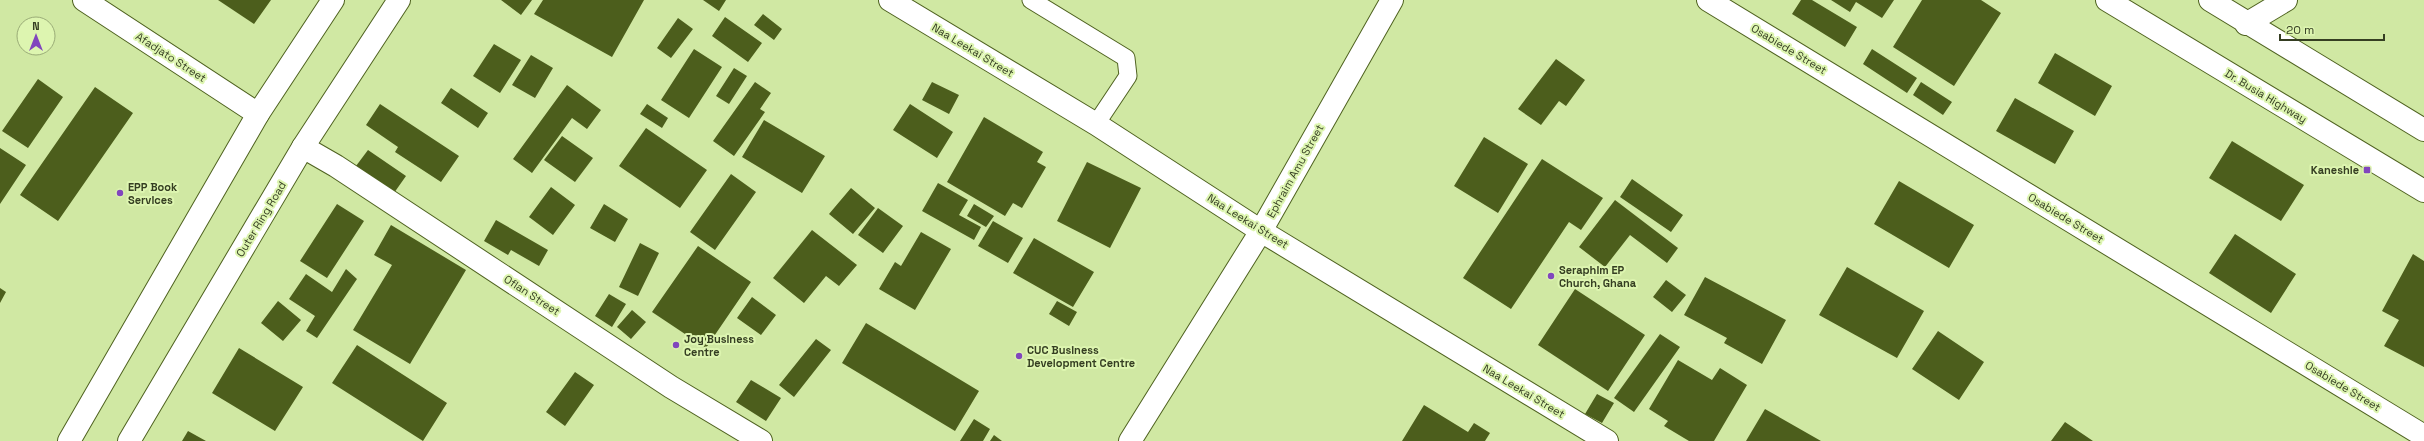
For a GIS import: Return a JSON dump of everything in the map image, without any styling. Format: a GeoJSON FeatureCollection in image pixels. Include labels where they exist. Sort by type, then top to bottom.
{"type":"FeatureCollection","features":[{"type":"Feature","properties":{"kind":"main road","name":"Afadjato Street"},"geometry":{"type":"LineString","coordinates":[[84,0],[258,114]]}},
{"type":"Feature","properties":{"kind":"main road"},"geometry":{"type":"LineString","coordinates":[[69,441],[258,114],[333,0]]}},
{"type":"Feature","properties":{"kind":"main road","name":"Outer Ring Road"},"geometry":{"type":"LineString","coordinates":[[129,441],[303,147],[399,0]]}},
{"type":"Feature","properties":{"kind":"main road","name":"Naa Leekai Street"},"geometry":{"type":"LineString","coordinates":[[890,0],[1096,124],[1261,231],[1607,441]]}},
{"type":"Feature","properties":{"kind":"main road","name":"Ephraim Amu Street"},"geometry":{"type":"LineString","coordinates":[[1130,441],[1261,231],[1392,0]]}},
{"type":"Feature","properties":{"kind":"main road","name":"Osabiede Street"},"geometry":{"type":"LineString","coordinates":[[1708,0],[2424,436]]}},
{"type":"Feature","properties":{"kind":"main road","name":"Dr. Busia Highway"},"geometry":{"type":"LineString","coordinates":[[2107,0],[2424,191]]}},
{"type":"Feature","properties":{"kind":"main road"},"geometry":{"type":"LineString","coordinates":[[2210,0],[2246,24],[2424,130]]}},
{"type":"Feature","properties":{"kind":"main road"},"geometry":{"type":"LineString","coordinates":[[2246,24],[2286,0]]}},
{"type":"Feature","properties":{"kind":"main road","name":"Oflan Street"},"geometry":{"type":"LineString","coordinates":[[303,147],[336,166],[671,387],[761,441]]}},
{"type":"Feature","properties":{"kind":"lane"},"geometry":{"type":"LineString","coordinates":[[1032,0],[1126,58],[1128,76],[1096,124]]}},
{"type":"Feature","properties":{"kind":"building"},"geometry":{"type":"Polygon","coordinates":[[[218,0],[271,0],[254,24],[218,0]]]}},
{"type":"Feature","properties":{"kind":"building"},"geometry":{"type":"Polygon","coordinates":[[[501,0],[532,0],[521,15],[501,0]]]}},
{"type":"Feature","properties":{"kind":"building"},"geometry":{"type":"Polygon","coordinates":[[[543,0],[644,0],[612,57],[534,14],[543,0]]]}},
{"type":"Feature","properties":{"kind":"building"},"geometry":{"type":"Polygon","coordinates":[[[703,0],[726,0],[719,11],[703,0]]]}},
{"type":"Feature","properties":{"kind":"building"},"geometry":{"type":"Polygon","coordinates":[[[1801,0],[1812,0],[1857,27],[1845,47],[1792,14],[1801,0]]]}},
{"type":"Feature","properties":{"kind":"building"},"geometry":{"type":"Polygon","coordinates":[[[1831,0],[1894,0],[1882,18],[1856,2],[1850,12],[1831,0]]]}},
{"type":"Feature","properties":{"kind":"building"},"geometry":{"type":"Polygon","coordinates":[[[1922,0],[1981,0],[2001,13],[1954,86],[1893,47],[1922,0]]]}},
{"type":"Feature","properties":{"kind":"building"},"geometry":{"type":"Polygon","coordinates":[[[763,14],[782,29],[774,40],[754,25],[763,14]]]}},
{"type":"Feature","properties":{"kind":"building"},"geometry":{"type":"Polygon","coordinates":[[[725,17],[762,43],[748,62],[712,36],[725,17]]]}},
{"type":"Feature","properties":{"kind":"building"},"geometry":{"type":"Polygon","coordinates":[[[678,18],[693,29],[671,58],[657,48],[678,18]]]}},
{"type":"Feature","properties":{"kind":"building"},"geometry":{"type":"Polygon","coordinates":[[[494,44],[521,60],[500,93],[473,76],[494,44]]]}},
{"type":"Feature","properties":{"kind":"building"},"geometry":{"type":"Polygon","coordinates":[[[694,49],[722,67],[689,118],[661,100],[694,49]]]}},
{"type":"Feature","properties":{"kind":"building"},"geometry":{"type":"Polygon","coordinates":[[[1872,49],[1917,78],[1907,93],[1863,64],[1872,49]]]}},
{"type":"Feature","properties":{"kind":"building"},"geometry":{"type":"Polygon","coordinates":[[[2055,53],[2112,86],[2095,116],[2038,83],[2055,53]]]}},
{"type":"Feature","properties":{"kind":"building"},"geometry":{"type":"Polygon","coordinates":[[[531,55],[553,68],[535,98],[512,85],[531,55]]]}},
{"type":"Feature","properties":{"kind":"building"},"geometry":{"type":"Polygon","coordinates":[[[1556,59],[1585,80],[1566,106],[1559,101],[1541,125],[1518,109],[1556,59]]]}},
{"type":"Feature","properties":{"kind":"building"},"geometry":{"type":"Polygon","coordinates":[[[734,68],[747,76],[729,104],[716,96],[734,68]]]}},
{"type":"Feature","properties":{"kind":"building"},"geometry":{"type":"Polygon","coordinates":[[[38,79],[63,97],[28,148],[2,131],[38,79]]]}},
{"type":"Feature","properties":{"kind":"building"},"geometry":{"type":"Polygon","coordinates":[[[755,82],[771,93],[760,109],[765,112],[734,156],[713,141],[755,82]]]}},
{"type":"Feature","properties":{"kind":"building"},"geometry":{"type":"Polygon","coordinates":[[[932,82],[959,95],[949,114],[922,100],[932,82]]]}},
{"type":"Feature","properties":{"kind":"building"},"geometry":{"type":"Polygon","coordinates":[[[1921,82],[1952,102],[1943,115],[1913,95],[1921,82]]]}},
{"type":"Feature","properties":{"kind":"building"},"geometry":{"type":"Polygon","coordinates":[[[567,85],[601,110],[587,129],[572,118],[532,173],[513,159],[567,85]]]}},
{"type":"Feature","properties":{"kind":"building"},"geometry":{"type":"Polygon","coordinates":[[[95,87],[133,113],[58,221],[20,195],[95,87]]]}},
{"type":"Feature","properties":{"kind":"building"},"geometry":{"type":"Polygon","coordinates":[[[451,88],[488,113],[478,128],[441,103],[451,88]]]}},
{"type":"Feature","properties":{"kind":"building"},"geometry":{"type":"Polygon","coordinates":[[[2015,98],[2074,131],[2055,164],[1996,131],[2015,98]]]}},
{"type":"Feature","properties":{"kind":"building"},"geometry":{"type":"Polygon","coordinates":[[[380,104],[459,156],[441,182],[395,152],[398,147],[366,125],[380,104]]]}},
{"type":"Feature","properties":{"kind":"building"},"geometry":{"type":"Polygon","coordinates":[[[647,104],[668,118],[662,128],[640,114],[647,104]]]}},
{"type":"Feature","properties":{"kind":"building"},"geometry":{"type":"Polygon","coordinates":[[[910,104],[953,132],[937,158],[893,130],[910,104]]]}},
{"type":"Feature","properties":{"kind":"building"},"geometry":{"type":"Polygon","coordinates":[[[984,117],[1043,152],[1037,162],[1046,167],[1022,208],[1013,203],[1005,216],[947,182],[984,117]]]}},
{"type":"Feature","properties":{"kind":"building"},"geometry":{"type":"Polygon","coordinates":[[[764,120],[825,156],[802,193],[742,157],[764,120]]]}},
{"type":"Feature","properties":{"kind":"building"},"geometry":{"type":"Polygon","coordinates":[[[646,128],[707,170],[680,208],[619,166],[646,128]]]}},
{"type":"Feature","properties":{"kind":"building"},"geometry":{"type":"Polygon","coordinates":[[[562,136],[593,158],[575,182],[544,160],[562,136]]]}},
{"type":"Feature","properties":{"kind":"building"},"geometry":{"type":"Polygon","coordinates":[[[1484,137],[1528,164],[1498,213],[1454,186],[1484,137]]]}},
{"type":"Feature","properties":{"kind":"building"},"geometry":{"type":"Polygon","coordinates":[[[2232,141],[2304,185],[2281,221],[2209,178],[2232,141]]]}},
{"type":"Feature","properties":{"kind":"building"},"geometry":{"type":"Polygon","coordinates":[[[0,148],[26,165],[0,204],[0,148]]]}},
{"type":"Feature","properties":{"kind":"building"},"geometry":{"type":"Polygon","coordinates":[[[368,150],[406,176],[394,193],[356,166],[368,150]]]}},
{"type":"Feature","properties":{"kind":"building"},"geometry":{"type":"Polygon","coordinates":[[[1542,159],[1603,198],[1581,230],[1569,222],[1511,309],[1463,278],[1542,159]]]}},
{"type":"Feature","properties":{"kind":"building"},"geometry":{"type":"Polygon","coordinates":[[[1087,162],[1141,188],[1110,248],[1057,221],[1087,162]]]}},
{"type":"Feature","properties":{"kind":"building"},"geometry":{"type":"Polygon","coordinates":[[[731,174],[756,192],[715,250],[690,232],[731,174]]]}},
{"type":"Feature","properties":{"kind":"building"},"geometry":{"type":"Polygon","coordinates":[[[1632,179],[1683,215],[1671,232],[1620,197],[1632,179]]]}},
{"type":"Feature","properties":{"kind":"building"},"geometry":{"type":"Polygon","coordinates":[[[1899,181],[1974,225],[1949,268],[1874,224],[1899,181]]]}},
{"type":"Feature","properties":{"kind":"building"},"geometry":{"type":"Polygon","coordinates":[[[938,183],[968,200],[959,215],[981,227],[974,240],[922,211],[938,183]]]}},
{"type":"Feature","properties":{"kind":"building"},"geometry":{"type":"Polygon","coordinates":[[[551,187],[575,205],[553,235],[529,217],[551,187]]]}},
{"type":"Feature","properties":{"kind":"building"},"geometry":{"type":"Polygon","coordinates":[[[851,188],[875,208],[853,234],[829,214],[851,188]]]}},
{"type":"Feature","properties":{"kind":"building"},"geometry":{"type":"Polygon","coordinates":[[[1615,200],[1678,248],[1667,263],[1630,235],[1605,267],[1579,247],[1615,200]]]}},
{"type":"Feature","properties":{"kind":"building"},"geometry":{"type":"Polygon","coordinates":[[[337,204],[364,221],[327,278],[300,261],[337,204]]]}},
{"type":"Feature","properties":{"kind":"building"},"geometry":{"type":"Polygon","coordinates":[[[604,204],[628,219],[615,242],[590,228],[604,204]]]}},
{"type":"Feature","properties":{"kind":"building"},"geometry":{"type":"Polygon","coordinates":[[[974,204],[994,216],[986,227],[967,216],[974,204]]]}},
{"type":"Feature","properties":{"kind":"building"},"geometry":{"type":"Polygon","coordinates":[[[878,208],[903,226],[883,253],[858,235],[878,208]]]}},
{"type":"Feature","properties":{"kind":"building"},"geometry":{"type":"Polygon","coordinates":[[[496,220],[548,250],[539,266],[511,250],[508,255],[484,241],[496,220]]]}},
{"type":"Feature","properties":{"kind":"building"},"geometry":{"type":"Polygon","coordinates":[[[993,221],[1023,238],[1008,263],[978,246],[993,221]]]}},
{"type":"Feature","properties":{"kind":"building"},"geometry":{"type":"Polygon","coordinates":[[[391,225],[466,270],[410,364],[353,330],[392,265],[374,255],[391,225]]]}},
{"type":"Feature","properties":{"kind":"building"},"geometry":{"type":"Polygon","coordinates":[[[812,230],[857,265],[839,286],[826,276],[804,303],[773,278],[812,230]]]}},
{"type":"Feature","properties":{"kind":"building"},"geometry":{"type":"Polygon","coordinates":[[[921,232],[951,249],[915,310],[879,289],[895,262],[901,266],[921,232]]]}},
{"type":"Feature","properties":{"kind":"building"},"geometry":{"type":"Polygon","coordinates":[[[2235,234],[2296,274],[2271,313],[2209,273],[2235,234]]]}},
{"type":"Feature","properties":{"kind":"building"},"geometry":{"type":"Polygon","coordinates":[[[1034,238],[1094,272],[1073,307],[1013,273],[1034,238]]]}},
{"type":"Feature","properties":{"kind":"building"},"geometry":{"type":"Polygon","coordinates":[[[640,243],[659,253],[638,296],[619,287],[640,243]]]}},
{"type":"Feature","properties":{"kind":"building"},"geometry":{"type":"Polygon","coordinates":[[[698,246],[751,282],[706,348],[652,312],[698,246]]]}},
{"type":"Feature","properties":{"kind":"building"},"geometry":{"type":"Polygon","coordinates":[[[2413,254],[2424,261],[2424,367],[2384,346],[2399,320],[2382,311],[2413,254]]]}},
{"type":"Feature","properties":{"kind":"building"},"geometry":{"type":"Polygon","coordinates":[[[1847,267],[1924,311],[1897,358],[1819,315],[1847,267]]]}},
{"type":"Feature","properties":{"kind":"building"},"geometry":{"type":"Polygon","coordinates":[[[346,269],[357,279],[317,338],[306,331],[315,316],[289,299],[306,274],[332,292],[346,269]]]}},
{"type":"Feature","properties":{"kind":"building"},"geometry":{"type":"Polygon","coordinates":[[[1705,277],[1786,320],[1762,364],[1724,343],[1727,338],[1684,315],[1705,277]]]}},
{"type":"Feature","properties":{"kind":"building"},"geometry":{"type":"Polygon","coordinates":[[[1666,280],[1686,295],[1672,312],[1653,297],[1666,280]]]}},
{"type":"Feature","properties":{"kind":"building"},"geometry":{"type":"Polygon","coordinates":[[[0,288],[6,292],[0,303],[0,288]]]}},
{"type":"Feature","properties":{"kind":"building"},"geometry":{"type":"Polygon","coordinates":[[[1575,289],[1645,335],[1608,391],[1538,345],[1575,289]]]}},
{"type":"Feature","properties":{"kind":"building"},"geometry":{"type":"Polygon","coordinates":[[[609,294],[626,304],[612,327],[595,316],[609,294]]]}},
{"type":"Feature","properties":{"kind":"building"},"geometry":{"type":"Polygon","coordinates":[[[752,297],[776,315],[761,335],[737,318],[752,297]]]}},
{"type":"Feature","properties":{"kind":"building"},"geometry":{"type":"Polygon","coordinates":[[[278,301],[301,320],[283,341],[261,323],[278,301]]]}},
{"type":"Feature","properties":{"kind":"building"},"geometry":{"type":"Polygon","coordinates":[[[1057,301],[1077,312],[1069,326],[1049,314],[1057,301]]]}},
{"type":"Feature","properties":{"kind":"building"},"geometry":{"type":"Polygon","coordinates":[[[632,310],[646,322],[631,339],[617,327],[632,310]]]}},
{"type":"Feature","properties":{"kind":"building"},"geometry":{"type":"Polygon","coordinates":[[[866,323],[979,391],[955,431],[842,363],[866,323]]]}},
{"type":"Feature","properties":{"kind":"building"},"geometry":{"type":"Polygon","coordinates":[[[1938,331],[1984,362],[1959,400],[1912,369],[1938,331]]]}},
{"type":"Feature","properties":{"kind":"building"},"geometry":{"type":"Polygon","coordinates":[[[1660,334],[1680,347],[1634,412],[1614,398],[1660,334]]]}},
{"type":"Feature","properties":{"kind":"building"},"geometry":{"type":"Polygon","coordinates":[[[816,339],[831,350],[794,397],[779,385],[816,339]]]}},
{"type":"Feature","properties":{"kind":"building"},"geometry":{"type":"Polygon","coordinates":[[[357,345],[447,403],[423,441],[332,383],[357,345]]]}},
{"type":"Feature","properties":{"kind":"building"},"geometry":{"type":"Polygon","coordinates":[[[239,348],[303,387],[275,431],[212,393],[239,348]]]}},
{"type":"Feature","properties":{"kind":"building"},"geometry":{"type":"Polygon","coordinates":[[[1678,360],[1712,380],[1720,368],[1747,385],[1714,441],[1689,441],[1664,426],[1668,421],[1649,409],[1678,360]]]}},
{"type":"Feature","properties":{"kind":"building"},"geometry":{"type":"Polygon","coordinates":[[[575,372],[594,385],[565,426],[546,412],[575,372]]]}},
{"type":"Feature","properties":{"kind":"building"},"geometry":{"type":"Polygon","coordinates":[[[751,380],[781,398],[766,421],[736,402],[751,380]]]}},
{"type":"Feature","properties":{"kind":"building"},"geometry":{"type":"Polygon","coordinates":[[[1597,394],[1614,403],[1602,423],[1585,414],[1597,394]]]}},
{"type":"Feature","properties":{"kind":"building"},"geometry":{"type":"Polygon","coordinates":[[[1424,405],[1468,432],[1474,423],[1490,433],[1485,441],[1402,441],[1424,405]]]}},
{"type":"Feature","properties":{"kind":"building"},"geometry":{"type":"Polygon","coordinates":[[[1765,409],[1821,441],[1746,441],[1765,409]]]}},
{"type":"Feature","properties":{"kind":"building"},"geometry":{"type":"Polygon","coordinates":[[[974,419],[990,429],[983,441],[960,441],[974,419]]]}},
{"type":"Feature","properties":{"kind":"building"},"geometry":{"type":"Polygon","coordinates":[[[2065,422],[2093,441],[2051,441],[2065,422]]]}},
{"type":"Feature","properties":{"kind":"building"},"geometry":{"type":"Polygon","coordinates":[[[188,431],[206,441],[182,441],[188,431]]]}},
{"type":"Feature","properties":{"kind":"building"},"geometry":{"type":"Polygon","coordinates":[[[994,435],[1002,441],[990,441],[994,435]]]}},
{"type":"Feature","properties":{"kind":"place","name":"Kaneshie"},"geometry":{"type":"Point","coordinates":[2367,170]}},
{"type":"Feature","properties":{"kind":"place","name":"EPP Book Services"},"geometry":{"type":"Point","coordinates":[120,193]}},
{"type":"Feature","properties":{"kind":"place","name":"Seraphim EP Church, Ghana"},"geometry":{"type":"Point","coordinates":[1551,276]}},
{"type":"Feature","properties":{"kind":"place","name":"Joy Business Centre"},"geometry":{"type":"Point","coordinates":[676,345]}},
{"type":"Feature","properties":{"kind":"place","name":"CUC Business Development Centre"},"geometry":{"type":"Point","coordinates":[1019,356]}}]}
